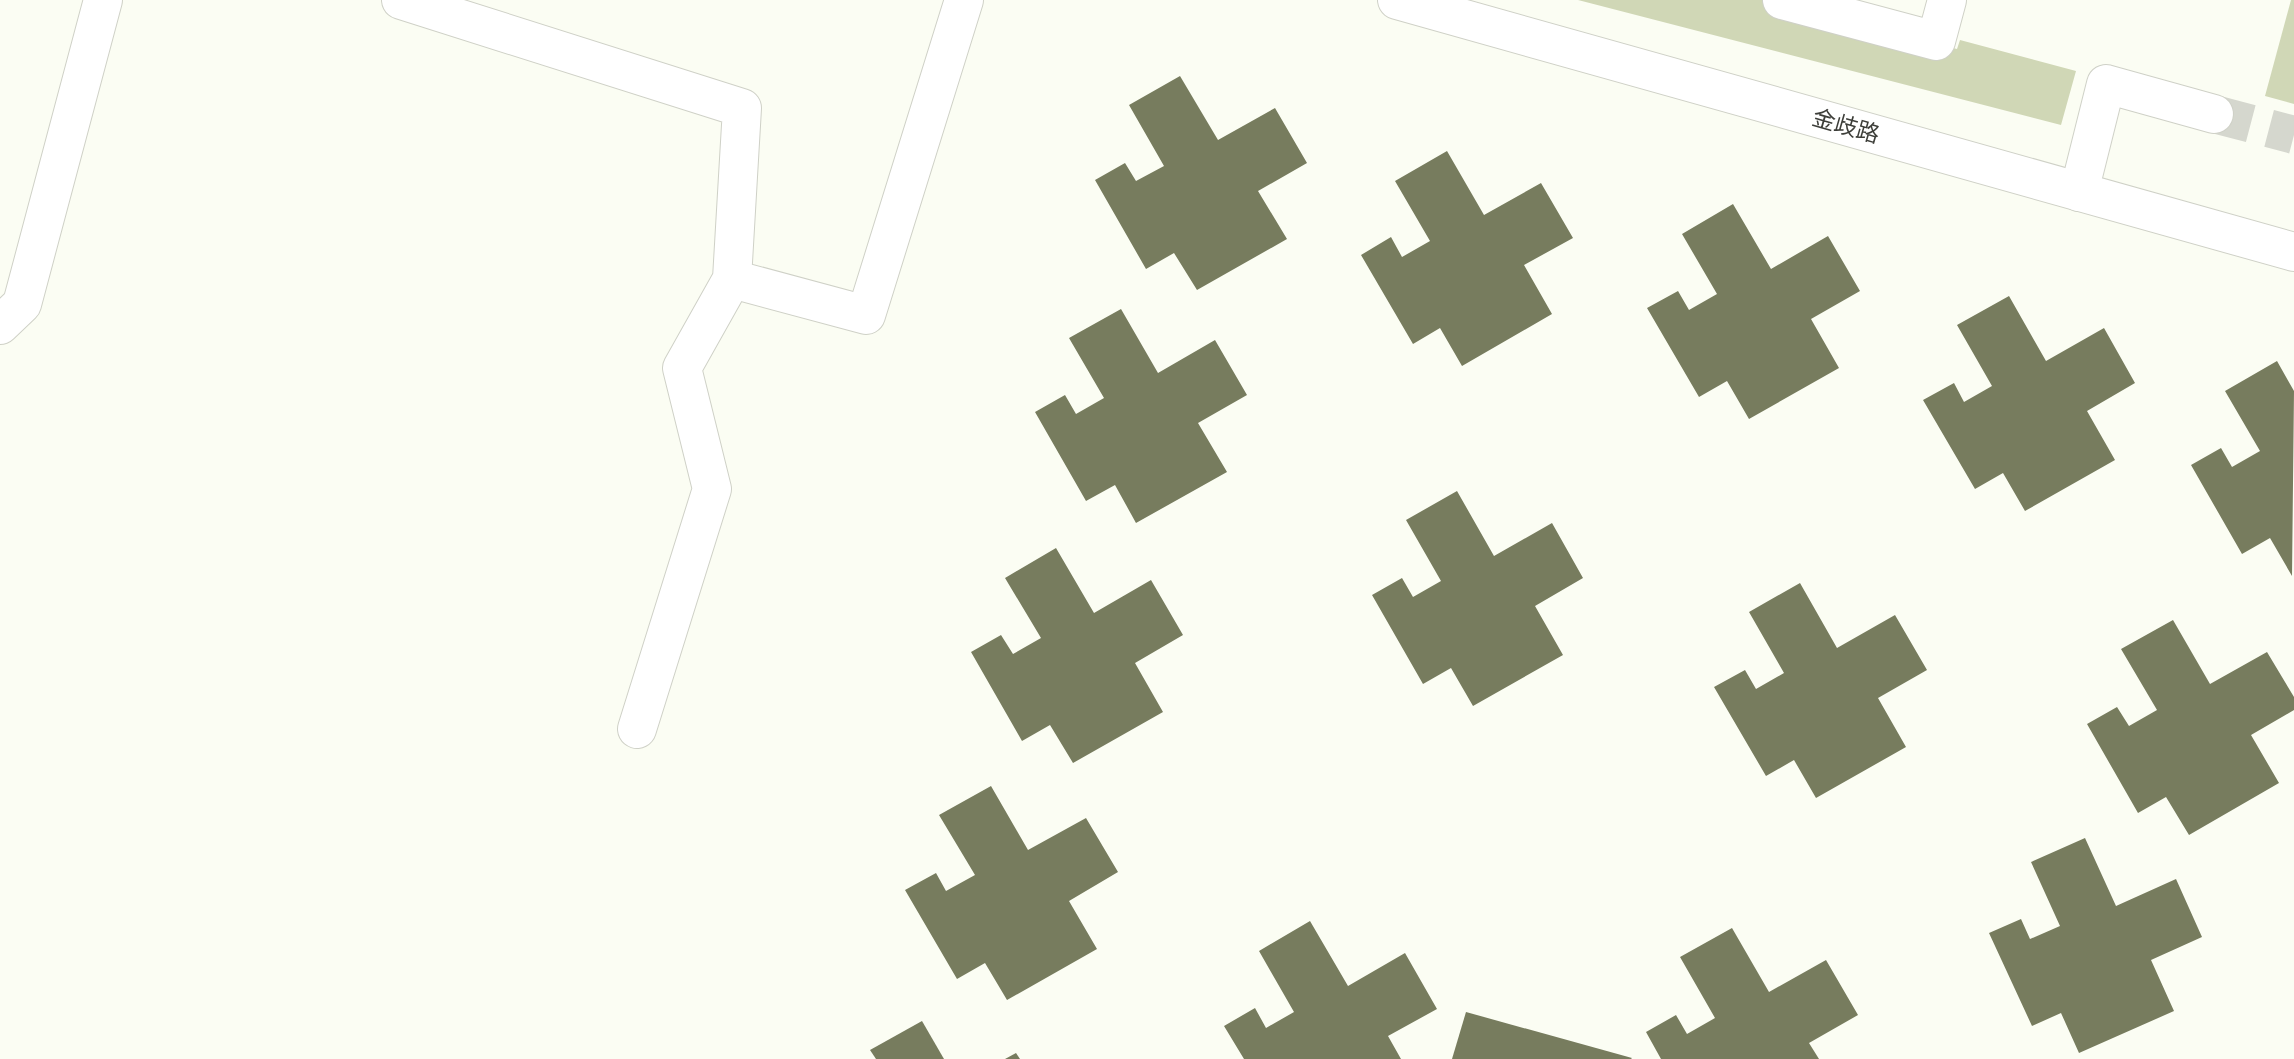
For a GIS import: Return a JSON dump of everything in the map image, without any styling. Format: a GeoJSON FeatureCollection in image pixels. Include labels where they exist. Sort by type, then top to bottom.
{"type":"FeatureCollection","features":[{"type":"Feature","properties":{"kind":"street"},"geometry":{"type":"LineString","coordinates":[[0,325],[22,304],[103,0]]}},
{"type":"Feature","properties":{"kind":"street"},"geometry":{"type":"LineString","coordinates":[[401,0],[742,108],[732,279],[682,368],[712,489],[637,729]]}},
{"type":"Feature","properties":{"kind":"street"},"geometry":{"type":"LineString","coordinates":[[732,279],[866,315],[964,0]]}},
{"type":"Feature","properties":{"kind":"street","name":"金歧路"},"geometry":{"type":"LineString","coordinates":[[1397,0],[1511,15],[2080,192],[2294,252]]}},
{"type":"Feature","properties":{"kind":"street"},"geometry":{"type":"LineString","coordinates":[[1782,0],[1936,41],[1947,0]]}},
{"type":"Feature","properties":{"kind":"street"},"geometry":{"type":"LineString","coordinates":[[2080,192],[2106,84],[2214,114]]}},
{"type":"Feature","properties":{"kind":"green space"},"geometry":{"type":"Polygon","coordinates":[[[1578,0],[1767,0],[1957,49],[1960,40],[2076,71],[2061,125],[1578,0]]]}},
{"type":"Feature","properties":{"kind":"green space"},"geometry":{"type":"Polygon","coordinates":[[[2291,0],[2294,0],[2294,104],[2265,96],[2291,0]]]}},
{"type":"Feature","properties":{"kind":"building"},"geometry":{"type":"Polygon","coordinates":[[[1180,76],[1218,140],[1275,108],[1307,163],[1258,191],[1287,239],[1197,290],[1174,253],[1146,269],[1095,180],[1125,163],[1136,181],[1164,166],[1129,105],[1180,76]]]}},
{"type":"Feature","properties":{"kind":"building"},"geometry":{"type":"Polygon","coordinates":[[[1447,151],[1484,215],[1541,183],[1573,238],[1524,265],[1552,314],[1462,366],[1440,328],[1413,344],[1361,255],[1391,237],[1402,257],[1430,241],[1395,181],[1447,151]]]}},
{"type":"Feature","properties":{"kind":"building"},"geometry":{"type":"Polygon","coordinates":[[[1733,204],[1771,269],[1828,236],[1860,291],[1811,319],[1839,368],[1749,419],[1727,381],[1699,397],[1647,308],[1678,291],[1689,310],[1717,294],[1682,234],[1733,204]]]}},
{"type":"Feature","properties":{"kind":"building"},"geometry":{"type":"Polygon","coordinates":[[[2009,296],[2046,361],[2104,328],[2135,383],[2087,411],[2115,460],[2025,511],[2003,473],[1975,489],[1923,400],[1954,383],[1964,402],[1992,386],[1957,325],[2009,296]]]}},
{"type":"Feature","properties":{"kind":"building"},"geometry":{"type":"Polygon","coordinates":[[[1121,309],[1158,373],[1215,340],[1247,395],[1198,423],[1227,472],[1136,523],[1115,485],[1086,501],[1035,412],[1065,395],[1076,414],[1104,398],[1069,338],[1121,309]]]}},
{"type":"Feature","properties":{"kind":"building"},"geometry":{"type":"Polygon","coordinates":[[[2277,361],[2294,391],[2292,576],[2270,538],[2242,554],[2191,465],[2221,448],[2232,467],[2260,451],[2225,391],[2277,361]]]}},
{"type":"Feature","properties":{"kind":"building"},"geometry":{"type":"Polygon","coordinates":[[[1457,491],[1494,556],[1552,523],[1583,578],[1535,606],[1563,655],[1473,706],[1451,668],[1423,684],[1372,595],[1402,578],[1413,597],[1441,581],[1406,520],[1457,491]]]}},
{"type":"Feature","properties":{"kind":"building"},"geometry":{"type":"Polygon","coordinates":[[[1056,548],[1094,613],[1151,580],[1183,635],[1135,663],[1163,712],[1073,763],[1050,725],[1022,741],[971,652],[1001,635],[1013,654],[1041,638],[1005,578],[1056,548]]]}},
{"type":"Feature","properties":{"kind":"building"},"geometry":{"type":"Polygon","coordinates":[[[1800,583],[1837,648],[1895,615],[1927,670],[1878,698],[1906,747],[1816,798],[1794,760],[1766,776],[1714,687],[1745,670],[1756,689],[1784,673],[1749,612],[1800,583]]]}},
{"type":"Feature","properties":{"kind":"building"},"geometry":{"type":"Polygon","coordinates":[[[2173,620],[2210,684],[2267,652],[2294,697],[2294,710],[2251,735],[2279,783],[2189,835],[2166,797],[2138,813],[2087,724],[2117,707],[2129,726],[2157,710],[2121,649],[2173,620]]]}},
{"type":"Feature","properties":{"kind":"building"},"geometry":{"type":"Polygon","coordinates":[[[991,786],[1028,850],[1086,818],[1118,872],[1069,901],[1097,949],[1007,1000],[985,963],[957,979],[905,890],[936,873],[946,891],[975,875],[939,815],[991,786]]]}},
{"type":"Feature","properties":{"kind":"building"},"geometry":{"type":"Polygon","coordinates":[[[2085,838],[2116,906],[2176,879],[2202,937],[2151,960],[2174,1011],[2079,1053],[2061,1013],[2032,1026],[1989,933],[2021,919],[2030,939],[2060,926],[2031,862],[2085,838]]]}},
{"type":"Feature","properties":{"kind":"building"},"geometry":{"type":"Polygon","coordinates":[[[1310,921],[1348,986],[1405,953],[1437,1009],[1388,1036],[1401,1059],[1244,1059],[1224,1026],[1255,1008],[1266,1028],[1294,1012],[1259,951],[1310,921]]]}},
{"type":"Feature","properties":{"kind":"building"},"geometry":{"type":"Polygon","coordinates":[[[1732,928],[1769,992],[1826,960],[1858,1015],[1809,1043],[1819,1059],[1661,1059],[1646,1032],[1676,1015],[1687,1034],[1715,1018],[1680,957],[1732,928]]]}},
{"type":"Feature","properties":{"kind":"building"},"geometry":{"type":"Polygon","coordinates":[[[1466,1012],[1632,1058],[1452,1059],[1466,1012]]]}},
{"type":"Feature","properties":{"kind":"building"},"geometry":{"type":"Polygon","coordinates":[[[922,1021],[944,1059],[876,1059],[870,1050],[922,1021]]]}},
{"type":"Feature","properties":{"kind":"building"},"geometry":{"type":"Polygon","coordinates":[[[1016,1053],[1020,1059],[1005,1059],[1016,1053]]]}},
{"type":"Feature","properties":{"kind":"tunnel"},"geometry":{"type":"LineString","coordinates":[[2214,114],[2294,135]]}}]}
